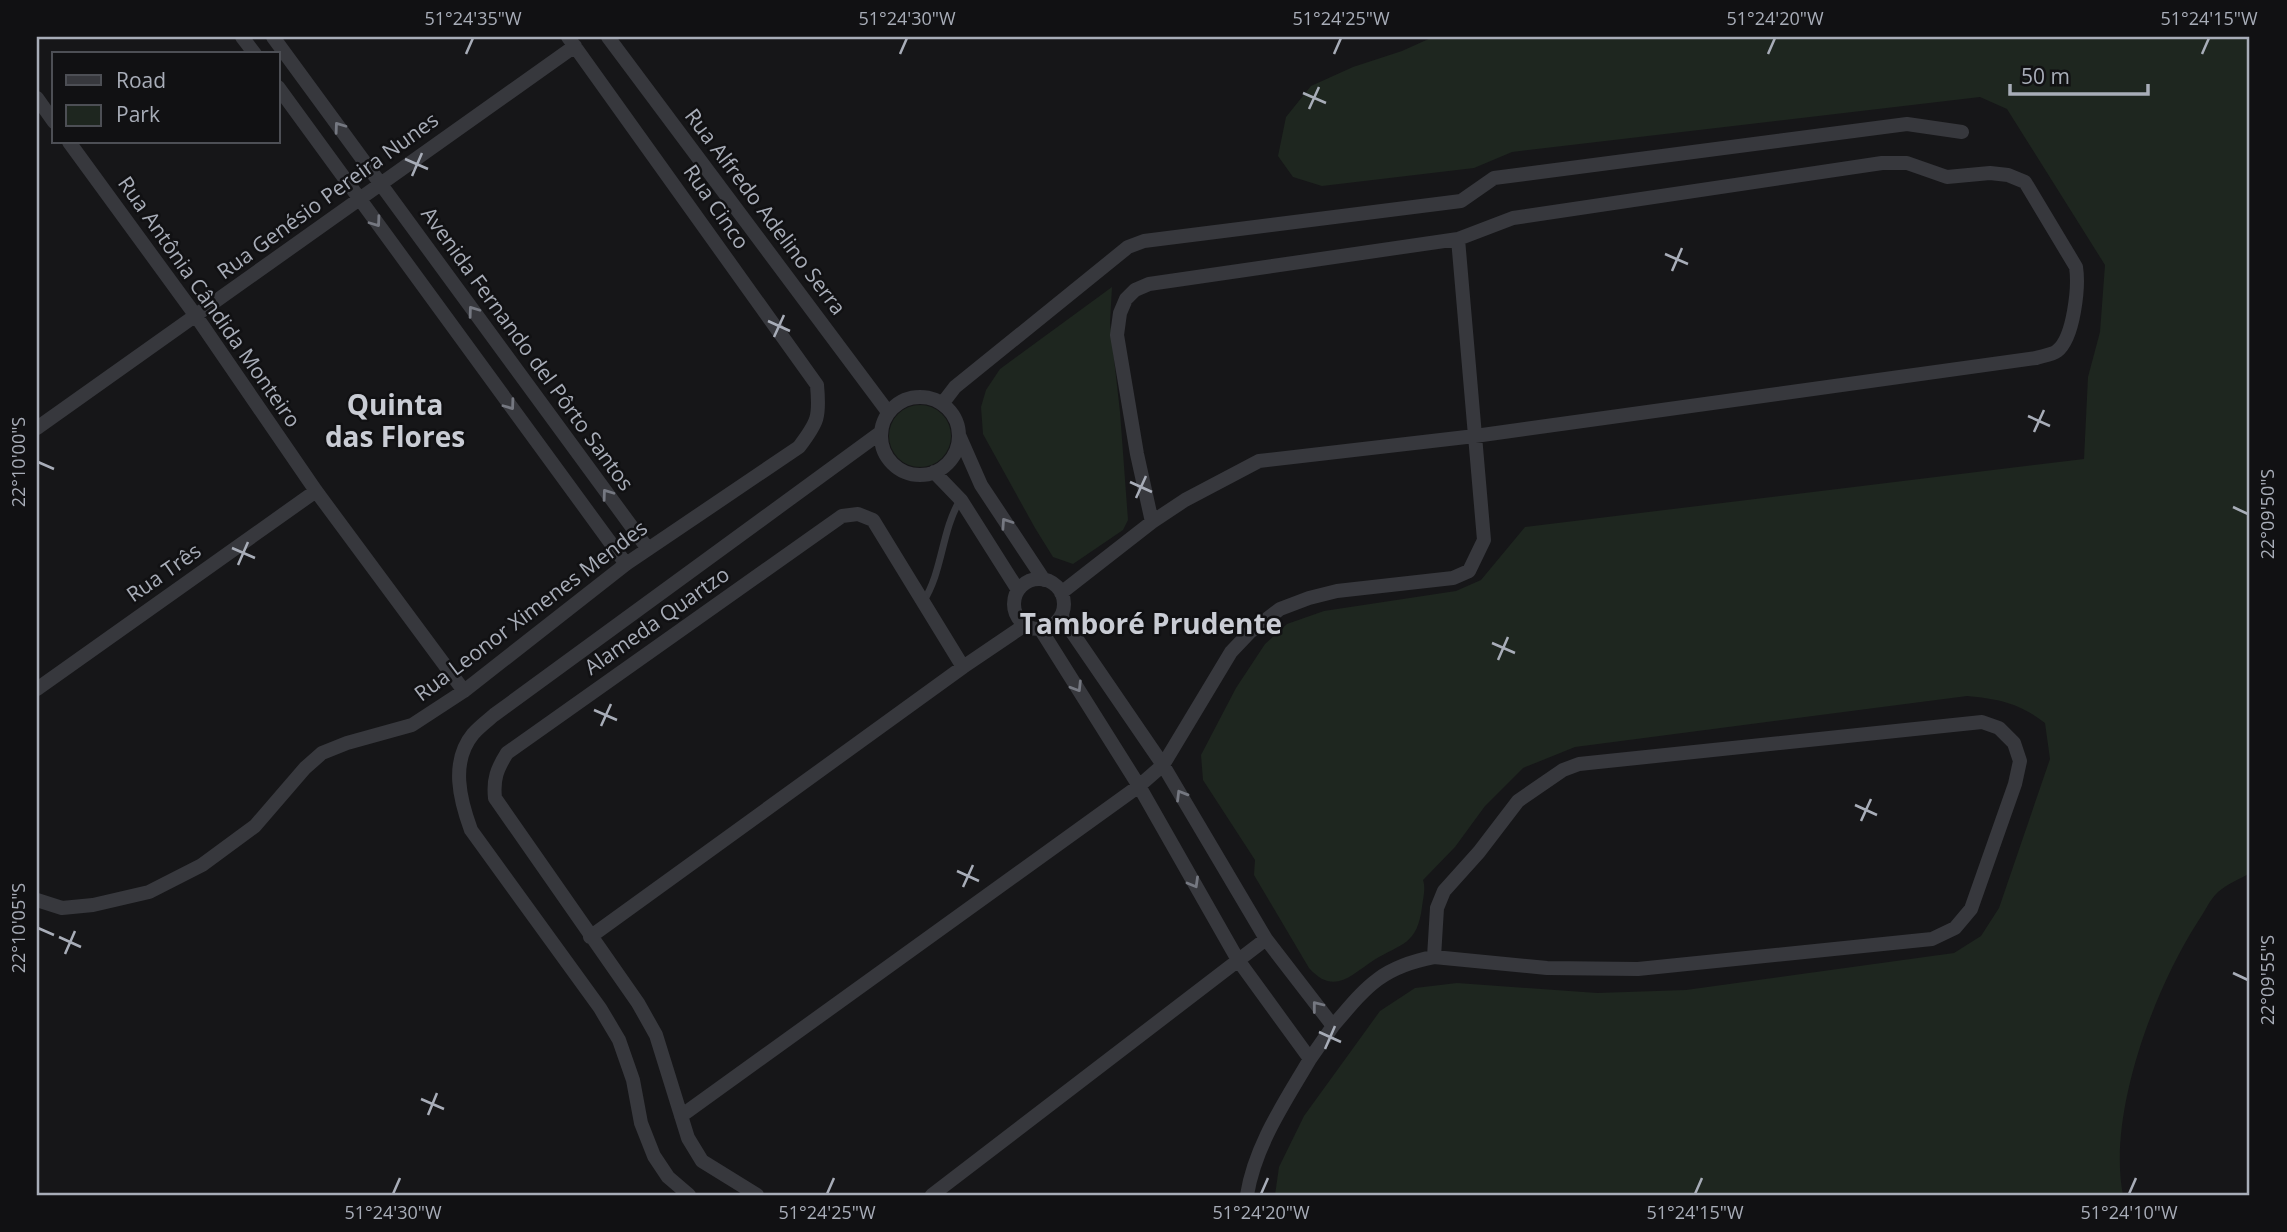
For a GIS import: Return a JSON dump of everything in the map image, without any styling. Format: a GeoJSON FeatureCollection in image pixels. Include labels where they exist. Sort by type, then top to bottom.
{"type":"FeatureCollection","features":[{"type":"Feature","properties":{"kind":"street"},"geometry":{"type":"LineString","coordinates":[[242,37],[253,52]]}},
{"type":"Feature","properties":{"kind":"street","name":"Avenida Fernando del Pôrto Santos"},"geometry":{"type":"LineString","coordinates":[[273,37],[648,549]]}},
{"type":"Feature","properties":{"kind":"street","name":"Rua Alfredo Adelino Serra"},"geometry":{"type":"LineString","coordinates":[[608,37],[888,412]]}},
{"type":"Feature","properties":{"kind":"street","name":"Rua Genésio Pereira Nunes"},"geometry":{"type":"LineString","coordinates":[[37,428],[380,184],[572,41]]}},
{"type":"Feature","properties":{"kind":"street","name":"Rua Cinco"},"geometry":{"type":"LineString","coordinates":[[572,41],[817,385],[819,405]]}},
{"type":"Feature","properties":{"kind":"street"},"geometry":{"type":"LineString","coordinates":[[280,90],[626,564]]}},
{"type":"Feature","properties":{"kind":"street"},"geometry":{"type":"LineString","coordinates":[[37,98],[52,119]]}},
{"type":"Feature","properties":{"kind":"street"},"geometry":{"type":"LineString","coordinates":[[942,404],[955,387],[1128,247],[1144,241],[1461,201],[1494,178],[1522,174],[1907,124],[1962,132]]}},
{"type":"Feature","properties":{"kind":"street","name":"Rua Antônia Cândida Monteiro"},"geometry":{"type":"LineString","coordinates":[[70,144],[196,316],[316,491],[464,691]]}},
{"type":"Feature","properties":{"kind":"street"},"geometry":{"type":"LineString","coordinates":[[1062,593],[1152,522],[1185,500],[1259,461],[1475,436],[2036,358],[2057,351],[2065,340],[2074,314],[2077,267],[2025,183],[2008,175],[1947,177],[1907,163],[1882,163],[1513,218],[1458,240],[1149,284],[1135,290],[1126,299],[1120,313],[1117,335],[1137,454],[1152,522]]}},
{"type":"Feature","properties":{"kind":"street"},"geometry":{"type":"LineString","coordinates":[[681,1116],[1139,786],[1163,765],[1231,652],[1250,632],[1280,609],[1337,592],[1452,578],[1469,571],[1484,540],[1458,240]]}},
{"type":"Feature","properties":{"kind":"street"},"geometry":{"type":"LineString","coordinates":[[959,435],[953,457],[934,472],[921,475],[908,473],[887,458],[880,433],[888,412],[897,404],[908,399],[931,399],[942,404],[957,423],[959,435],[981,485],[1044,580]]}},
{"type":"Feature","properties":{"kind":"street","name":"Rua Leonor Ximenes Mendes"},"geometry":{"type":"LineString","coordinates":[[37,900],[62,908],[93,905],[149,892],[202,865],[255,826],[305,768],[323,753],[346,743],[412,725],[464,691],[626,564],[799,447],[816,424],[819,405]]}},
{"type":"Feature","properties":{"kind":"street"},"geometry":{"type":"LineString","coordinates":[[690,1195],[668,1177],[654,1156],[641,1123],[633,1080],[619,1040],[600,1009],[471,830],[460,799],[458,779],[463,754],[472,735],[494,715],[880,433]]}},
{"type":"Feature","properties":{"kind":"street"},"geometry":{"type":"LineString","coordinates":[[934,472],[961,500],[1018,590]]}},
{"type":"Feature","properties":{"kind":"street","name":"Rua Três"},"geometry":{"type":"LineString","coordinates":[[37,689],[316,491]]}},
{"type":"Feature","properties":{"kind":"street","name":"Alameda Quartzo"},"geometry":{"type":"LineString","coordinates":[[590,937],[495,798],[493,781],[496,770],[508,753],[842,516],[858,514],[873,520],[963,667]]}},
{"type":"Feature","properties":{"kind":"street"},"geometry":{"type":"LineString","coordinates":[[1041,630],[1062,617],[1062,593],[1051,582],[1030,581],[1018,590],[1014,599],[1018,618],[1025,625],[1041,630],[1139,786],[1238,960],[1310,1059]]}},
{"type":"Feature","properties":{"kind":"street"},"geometry":{"type":"LineString","coordinates":[[1062,617],[1163,765],[1266,939],[1333,1026]]}},
{"type":"Feature","properties":{"kind":"street"},"geometry":{"type":"LineString","coordinates":[[757,1195],[702,1161],[688,1138],[656,1035],[638,1003],[590,937],[1025,625]]}},
{"type":"Feature","properties":{"kind":"street"},"geometry":{"type":"LineString","coordinates":[[1247,1195],[1262,1144],[1310,1059],[1364,989],[1388,971],[1409,962],[1434,957],[1547,968],[1638,969],[1932,939],[1955,928],[1971,909],[2015,784],[2020,761],[2014,743],[1999,728],[1982,722],[1579,764],[1563,770],[1518,801],[1479,852],[1444,891],[1437,908],[1434,957]]}},
{"type":"Feature","properties":{"kind":"street"},"geometry":{"type":"LineString","coordinates":[[932,1195],[1266,939]]}},
{"type":"Feature","properties":{"kind":"lane"},"geometry":{"type":"LineString","coordinates":[[923,602],[932,589],[951,516],[961,500]]}},
{"type":"Feature","properties":{"kind":"green space"},"geometry":{"type":"Polygon","coordinates":[[[1433,37],[2250,37],[2250,873],[2225,886],[2212,898],[2181,951],[2150,1017],[2128,1091],[2122,1128],[2120,1163],[2123,1195],[1275,1195],[1279,1167],[1304,1116],[1380,1011],[1415,988],[1457,983],[1597,993],[1686,990],[1954,953],[1981,936],[1999,908],[2050,759],[2045,723],[2008,703],[1967,696],[1575,747],[1523,768],[1485,806],[1455,847],[1423,880],[1420,919],[1407,941],[1342,980],[1326,981],[1309,968],[1254,875],[1255,860],[1203,780],[1201,755],[1236,688],[1265,644],[1287,624],[1324,611],[1456,591],[1481,580],[1525,527],[2084,459],[2088,377],[2100,332],[2105,265],[2007,109],[1980,97],[1512,152],[1474,168],[1322,186],[1293,177],[1278,156],[1286,117],[1311,86],[1433,37]]]}},
{"type":"Feature","properties":{"kind":"green space"},"geometry":{"type":"Polygon","coordinates":[[[1112,287],[1110,323],[1128,520],[1123,530],[1073,564],[1053,557],[1035,528],[983,434],[981,407],[986,390],[1000,369],[1112,287]]]}},
{"type":"Feature","properties":{"kind":"green space"},"geometry":{"type":"Polygon","coordinates":[[[920,405],[942,414],[951,436],[942,458],[920,467],[898,458],[889,436],[898,414],[920,405]]]}},
{"type":"Feature","properties":{"kind":"district","name":"Quinta das Flores"},"geometry":{"type":"Point","coordinates":[395,421]}},
{"type":"Feature","properties":{"kind":"district","name":"Tamboré Prudente"},"geometry":{"type":"Point","coordinates":[1151,624]}}]}
